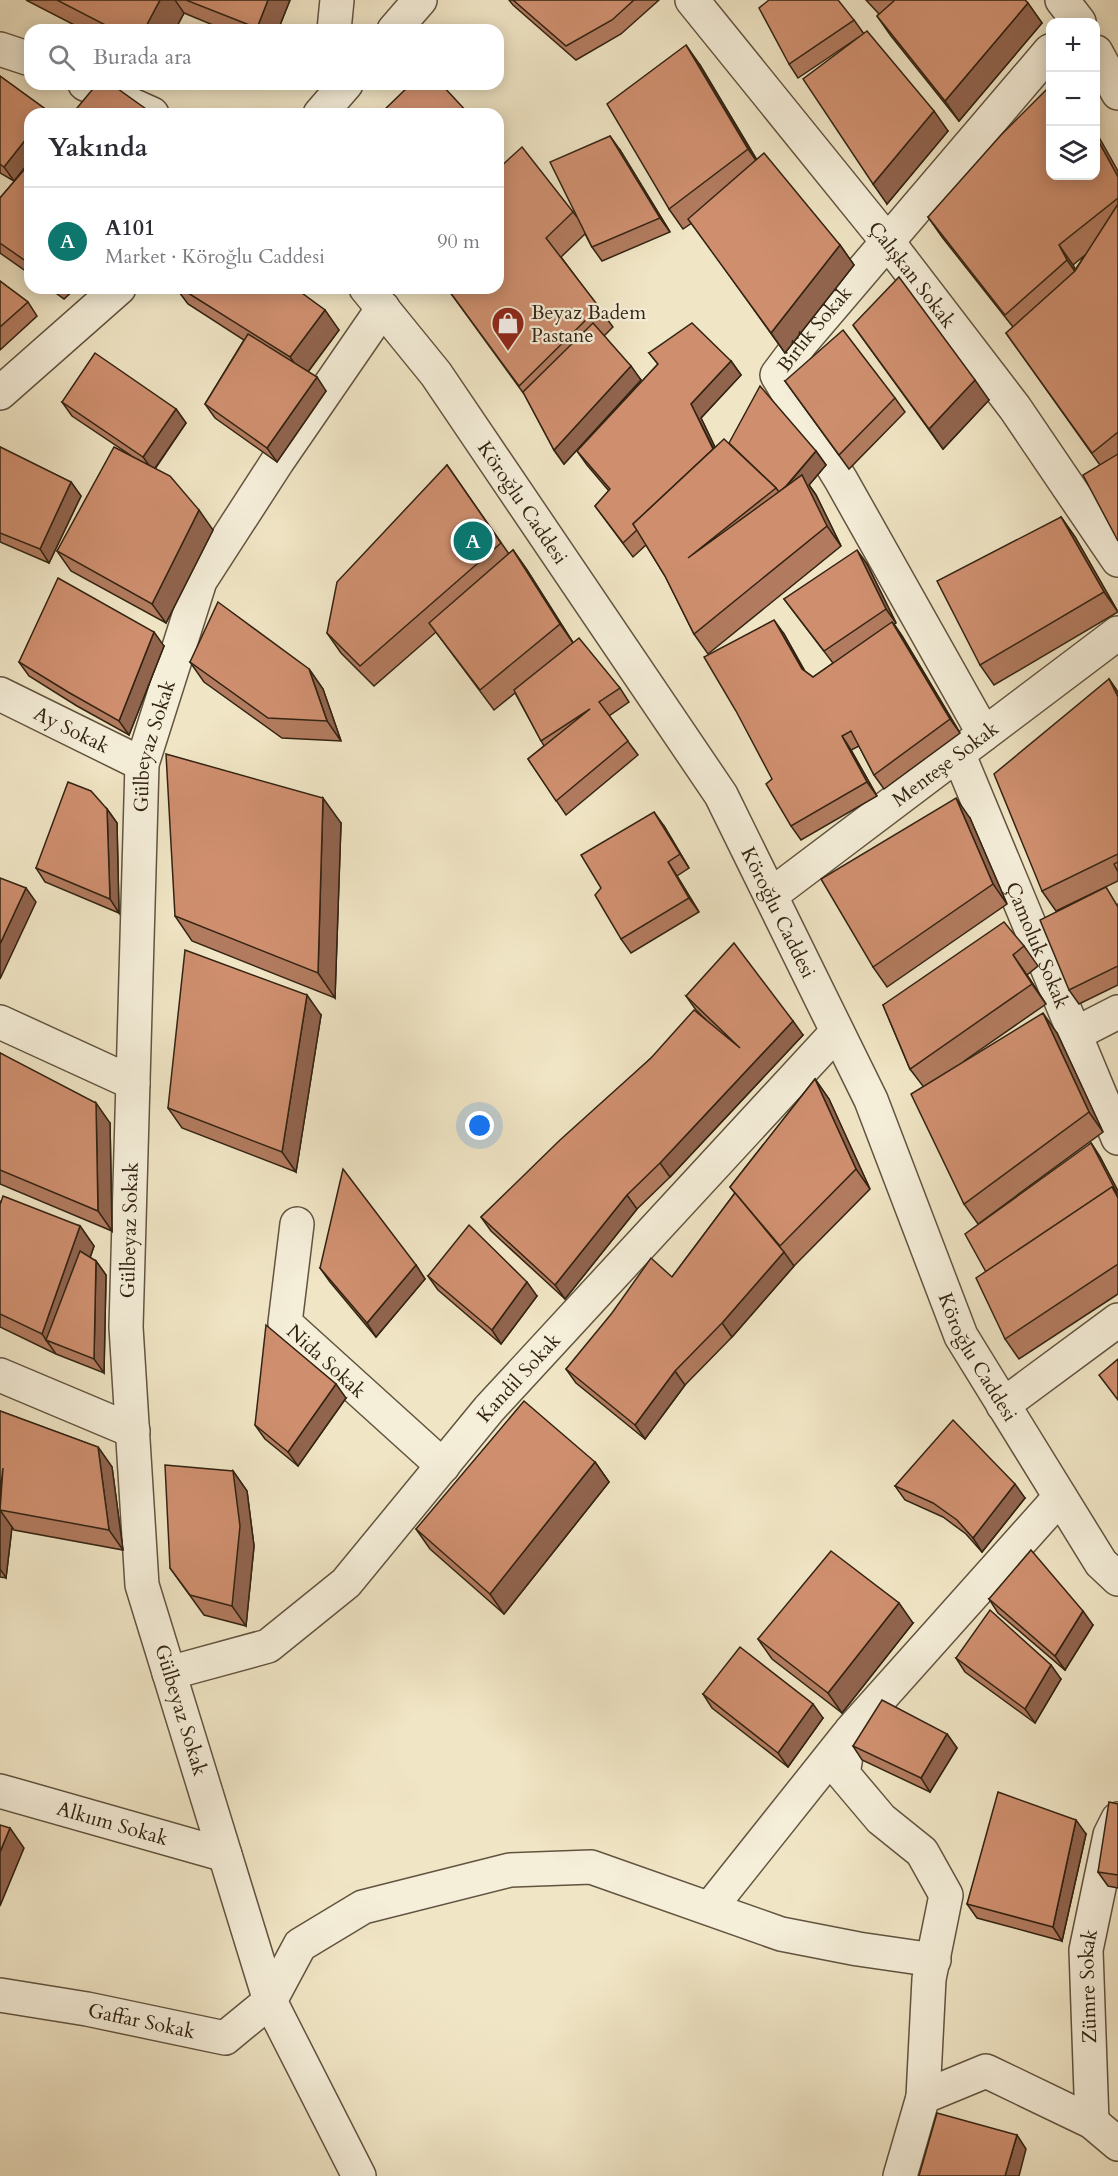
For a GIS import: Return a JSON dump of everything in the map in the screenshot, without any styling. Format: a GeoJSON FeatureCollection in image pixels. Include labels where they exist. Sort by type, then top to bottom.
{"type":"FeatureCollection","features":[{"type":"Feature","properties":{"kind":"street"},"geometry":{"type":"LineString","coordinates":[[335,24],[338,0]]}},
{"type":"Feature","properties":{"kind":"street"},"geometry":{"type":"LineString","coordinates":[[399,24],[420,0]]}},
{"type":"Feature","properties":{"kind":"street","name":"Çalışkan Sokak"},"geometry":{"type":"LineString","coordinates":[[692,0],[887,242],[1015,408],[1118,560]]}},
{"type":"Feature","properties":{"kind":"street"},"geometry":{"type":"LineString","coordinates":[[0,49],[24,57]]}},
{"type":"Feature","properties":{"kind":"street","name":"Birlik Sokak"},"geometry":{"type":"LineString","coordinates":[[971,744],[841,480],[777,375],[801,343],[1046,56]]}},
{"type":"Feature","properties":{"kind":"street"},"geometry":{"type":"LineString","coordinates":[[1100,61],[1118,93]]}},
{"type":"Feature","properties":{"kind":"street"},"geometry":{"type":"LineString","coordinates":[[98,90],[139,108]]}},
{"type":"Feature","properties":{"kind":"street"},"geometry":{"type":"LineString","coordinates":[[321,108],[324,90]]}},
{"type":"Feature","properties":{"kind":"street"},"geometry":{"type":"LineString","coordinates":[[325,108],[341,90]]}},
{"type":"Feature","properties":{"kind":"street"},"geometry":{"type":"LineString","coordinates":[[0,393],[112,294]]}},
{"type":"Feature","properties":{"kind":"street","name":"Gülbeyaz Sokak"},"geometry":{"type":"LineString","coordinates":[[359,2176],[270,2001],[142,1585],[126,1327],[142,764],[200,581],[277,462],[374,298]]}},
{"type":"Feature","properties":{"kind":"street","name":"Köroğlu Caddesi"},"geometry":{"type":"LineString","coordinates":[[374,298],[436,374],[721,795],[871,1100],[961,1336],[1101,1563],[1118,1579]]}},
{"type":"Feature","properties":{"kind":"street","name":"Menteşe Sokak"},"geometry":{"type":"LineString","coordinates":[[771,895],[1118,633]]}},
{"type":"Feature","properties":{"kind":"street","name":"Ay Sokak"},"geometry":{"type":"LineString","coordinates":[[0,694],[142,764]]}},
{"type":"Feature","properties":{"kind":"street","name":"Çamoluk Sokak"},"geometry":{"type":"LineString","coordinates":[[971,744],[1075,1034],[1118,1138]]}},
{"type":"Feature","properties":{"kind":"street"},"geometry":{"type":"LineString","coordinates":[[1075,1034],[1118,1012]]}},
{"type":"Feature","properties":{"kind":"street"},"geometry":{"type":"LineString","coordinates":[[0,1022],[133,1083]]}},
{"type":"Feature","properties":{"kind":"street","name":"Kandil Sokak"},"geometry":{"type":"LineString","coordinates":[[170,1673],[268,1646],[346,1583],[489,1409],[837,1032]]}},
{"type":"Feature","properties":{"kind":"street","name":"Nida Sokak"},"geometry":{"type":"LineString","coordinates":[[297,1224],[285,1323],[443,1466]]}},
{"type":"Feature","properties":{"kind":"street"},"geometry":{"type":"LineString","coordinates":[[1003,1405],[1118,1320]]}},
{"type":"Feature","properties":{"kind":"street"},"geometry":{"type":"LineString","coordinates":[[0,1376],[133,1431]]}},
{"type":"Feature","properties":{"kind":"street"},"geometry":{"type":"LineString","coordinates":[[710,1908],[850,1732],[1060,1497]]}},
{"type":"Feature","properties":{"kind":"street"},"geometry":{"type":"LineString","coordinates":[[850,1732],[843,1774],[881,1819],[922,1852],[946,1895],[930,1979],[923,2097],[900,2176]]}},
{"type":"Feature","properties":{"kind":"street","name":"Alkıım Sokak"},"geometry":{"type":"LineString","coordinates":[[0,1791],[225,1855]]}},
{"type":"Feature","properties":{"kind":"street","name":"Zümre Sokak"},"geometry":{"type":"LineString","coordinates":[[1092,2122],[1086,1950],[1110,1835],[1118,1819]]}},
{"type":"Feature","properties":{"kind":"street"},"geometry":{"type":"LineString","coordinates":[[270,2001],[300,1945],[363,1907],[510,1870],[591,1867],[781,1934],[858,1949],[934,1960]]}},
{"type":"Feature","properties":{"kind":"street","name":"Gaffar Sokak"},"geometry":{"type":"LineString","coordinates":[[0,1995],[87,2009],[225,2038],[270,2001]]}},
{"type":"Feature","properties":{"kind":"street"},"geometry":{"type":"LineString","coordinates":[[923,2097],[986,2071],[1092,2122],[1118,2144]]}},
{"type":"Feature","properties":{"kind":"building"},"geometry":{"type":"Polygon","coordinates":[[[57,0],[160,0],[147,24],[103,24],[57,0]]]}},
{"type":"Feature","properties":{"kind":"building"},"geometry":{"type":"Polygon","coordinates":[[[186,0],[268,0],[259,24],[247,24],[186,0]]]}},
{"type":"Feature","properties":{"kind":"building"},"geometry":{"type":"Polygon","coordinates":[[[513,0],[634,0],[612,20],[566,46],[513,0]]]}},
{"type":"Feature","properties":{"kind":"building"},"geometry":{"type":"Polygon","coordinates":[[[769,0],[838,0],[854,20],[789,64],[759,8],[769,0]]]}},
{"type":"Feature","properties":{"kind":"building"},"geometry":{"type":"Polygon","coordinates":[[[895,0],[1025,0],[1028,3],[945,101],[877,16],[895,0]]]}},
{"type":"Feature","properties":{"kind":"building"},"geometry":{"type":"Polygon","coordinates":[[[867,31],[934,111],[873,184],[803,79],[867,31]]]}},
{"type":"Feature","properties":{"kind":"building"},"geometry":{"type":"Polygon","coordinates":[[[686,45],[748,149],[669,209],[607,104],[686,45]]]}},
{"type":"Feature","properties":{"kind":"building"},"geometry":{"type":"Polygon","coordinates":[[[0,76],[44,108],[24,108],[24,142],[4,167],[0,164],[0,76]]]}},
{"type":"Feature","properties":{"kind":"building"},"geometry":{"type":"Polygon","coordinates":[[[92,90],[119,90],[145,108],[77,108],[92,90]]]}},
{"type":"Feature","properties":{"kind":"building"},"geometry":{"type":"Polygon","coordinates":[[[405,90],[447,90],[463,108],[386,108],[405,90]]]}},
{"type":"Feature","properties":{"kind":"building"},"geometry":{"type":"Polygon","coordinates":[[[1046,90],[1046,180],[1100,180],[1100,144],[1118,177],[1118,198],[1059,245],[1067,260],[1005,315],[928,217],[1001,135],[1046,90]]]}},
{"type":"Feature","properties":{"kind":"building"},"geometry":{"type":"Polygon","coordinates":[[[610,136],[660,218],[592,247],[550,162],[610,136]]]}},
{"type":"Feature","properties":{"kind":"building"},"geometry":{"type":"Polygon","coordinates":[[[522,147],[573,212],[546,238],[599,307],[519,386],[451,294],[504,294],[504,164],[522,147]]]}},
{"type":"Feature","properties":{"kind":"building"},"geometry":{"type":"Polygon","coordinates":[[[764,153],[840,245],[771,333],[688,219],[764,153]]]}},
{"type":"Feature","properties":{"kind":"building"},"geometry":{"type":"Polygon","coordinates":[[[24,170],[24,260],[0,243],[0,198],[24,170]]]}},
{"type":"Feature","properties":{"kind":"building"},"geometry":{"type":"Polygon","coordinates":[[[1118,204],[1118,432],[1092,453],[1006,333],[1075,271],[1118,204]]]}},
{"type":"Feature","properties":{"kind":"building"},"geometry":{"type":"Polygon","coordinates":[[[899,277],[975,380],[929,429],[853,325],[899,277]]]}},
{"type":"Feature","properties":{"kind":"building"},"geometry":{"type":"Polygon","coordinates":[[[0,281],[28,302],[0,327],[0,281]]]}},
{"type":"Feature","properties":{"kind":"building"},"geometry":{"type":"Polygon","coordinates":[[[190,294],[303,294],[325,310],[290,357],[190,294]]]}},
{"type":"Feature","properties":{"kind":"building"},"geometry":{"type":"Polygon","coordinates":[[[593,323],[631,366],[554,450],[523,392],[593,323]]]}},
{"type":"Feature","properties":{"kind":"building"},"geometry":{"type":"Polygon","coordinates":[[[692,323],[731,361],[691,404],[713,449],[633,524],[637,530],[623,543],[595,506],[610,489],[577,451],[658,364],[649,353],[692,323]]]}},
{"type":"Feature","properties":{"kind":"building"},"geometry":{"type":"Polygon","coordinates":[[[843,330],[895,398],[839,455],[785,381],[843,330]]]}},
{"type":"Feature","properties":{"kind":"building"},"geometry":{"type":"Polygon","coordinates":[[[248,334],[317,377],[267,448],[205,404],[248,334]]]}},
{"type":"Feature","properties":{"kind":"building"},"geometry":{"type":"Polygon","coordinates":[[[95,353],[176,409],[143,457],[62,402],[95,353]]]}},
{"type":"Feature","properties":{"kind":"building"},"geometry":{"type":"Polygon","coordinates":[[[760,386],[816,451],[779,492],[729,443],[760,386]]]}},
{"type":"Feature","properties":{"kind":"building"},"geometry":{"type":"Polygon","coordinates":[[[724,439],[776,488],[688,558],[802,475],[827,526],[694,634],[665,576],[633,524],[724,439]]]}},
{"type":"Feature","properties":{"kind":"building"},"geometry":{"type":"Polygon","coordinates":[[[0,447],[71,482],[40,549],[0,533],[0,447]]]}},
{"type":"Feature","properties":{"kind":"building"},"geometry":{"type":"Polygon","coordinates":[[[114,447],[170,476],[199,510],[152,604],[57,551],[114,447]]]}},
{"type":"Feature","properties":{"kind":"building"},"geometry":{"type":"Polygon","coordinates":[[[1118,454],[1118,541],[1083,475],[1118,454]]]}},
{"type":"Feature","properties":{"kind":"building"},"geometry":{"type":"Polygon","coordinates":[[[447,465],[501,543],[360,666],[327,633],[337,582],[447,465]]]}},
{"type":"Feature","properties":{"kind":"building"},"geometry":{"type":"Polygon","coordinates":[[[1061,517],[1104,592],[980,665],[937,581],[1061,517]]]}},
{"type":"Feature","properties":{"kind":"building"},"geometry":{"type":"Polygon","coordinates":[[[513,550],[560,624],[480,690],[429,623],[513,550]]]}},
{"type":"Feature","properties":{"kind":"building"},"geometry":{"type":"Polygon","coordinates":[[[857,550],[886,609],[824,651],[784,599],[857,550]]]}},
{"type":"Feature","properties":{"kind":"building"},"geometry":{"type":"Polygon","coordinates":[[[58,578],[154,632],[119,721],[19,662],[58,578]]]}},
{"type":"Feature","properties":{"kind":"building"},"geometry":{"type":"Polygon","coordinates":[[[218,602],[309,669],[327,721],[268,718],[190,662],[218,602]]]}},
{"type":"Feature","properties":{"kind":"building"},"geometry":{"type":"Polygon","coordinates":[[[774,620],[802,669],[813,677],[892,622],[950,719],[874,775],[851,731],[842,736],[867,782],[791,826],[766,784],[772,779],[704,657],[774,620]]]}},
{"type":"Feature","properties":{"kind":"building"},"geometry":{"type":"Polygon","coordinates":[[[579,638],[620,688],[599,702],[628,741],[556,801],[528,759],[590,709],[541,741],[514,690],[579,638]]]}},
{"type":"Feature","properties":{"kind":"building"},"geometry":{"type":"Polygon","coordinates":[[[1109,679],[1118,697],[1118,854],[1042,891],[994,774],[1109,679]]]}},
{"type":"Feature","properties":{"kind":"building"},"geometry":{"type":"Polygon","coordinates":[[[166,754],[323,798],[318,973],[175,916],[166,754]]]}},
{"type":"Feature","properties":{"kind":"building"},"geometry":{"type":"Polygon","coordinates":[[[68,782],[91,791],[107,809],[110,899],[36,868],[68,782]]]}},
{"type":"Feature","properties":{"kind":"building"},"geometry":{"type":"Polygon","coordinates":[[[956,798],[993,884],[873,967],[821,879],[956,798]]]}},
{"type":"Feature","properties":{"kind":"building"},"geometry":{"type":"Polygon","coordinates":[[[654,812],[680,854],[668,862],[689,898],[621,939],[595,895],[601,888],[581,855],[654,812]]]}},
{"type":"Feature","properties":{"kind":"building"},"geometry":{"type":"Polygon","coordinates":[[[0,878],[26,888],[0,944],[0,878]]]}},
{"type":"Feature","properties":{"kind":"building"},"geometry":{"type":"Polygon","coordinates":[[[1106,887],[1118,907],[1118,966],[1069,990],[1040,920],[1106,887]]]}},
{"type":"Feature","properties":{"kind":"building"},"geometry":{"type":"Polygon","coordinates":[[[1004,922],[1024,946],[1013,955],[1032,984],[910,1069],[883,1005],[1004,922]]]}},
{"type":"Feature","properties":{"kind":"building"},"geometry":{"type":"Polygon","coordinates":[[[734,943],[793,1021],[627,1195],[555,1285],[481,1217],[560,1140],[651,1058],[694,1010],[740,1048],[686,996],[734,943]]]}},
{"type":"Feature","properties":{"kind":"building"},"geometry":{"type":"Polygon","coordinates":[[[185,950],[307,995],[282,1152],[168,1108],[185,950]]]}},
{"type":"Feature","properties":{"kind":"building"},"geometry":{"type":"Polygon","coordinates":[[[1043,1013],[1089,1112],[964,1204],[911,1094],[1043,1013]]]}},
{"type":"Feature","properties":{"kind":"building"},"geometry":{"type":"Polygon","coordinates":[[[0,1053],[96,1103],[98,1211],[0,1170],[0,1053]]]}},
{"type":"Feature","properties":{"kind":"building"},"geometry":{"type":"Polygon","coordinates":[[[815,1079],[856,1169],[780,1246],[730,1187],[815,1079]]]}},
{"type":"Feature","properties":{"kind":"building"},"geometry":{"type":"Polygon","coordinates":[[[1091,1143],[1117,1193],[1112,1187],[986,1272],[965,1234],[1091,1143]]]}},
{"type":"Feature","properties":{"kind":"building"},"geometry":{"type":"Polygon","coordinates":[[[343,1169],[416,1265],[367,1323],[320,1268],[343,1169]]]}},
{"type":"Feature","properties":{"kind":"building"},"geometry":{"type":"Polygon","coordinates":[[[1112,1187],[1118,1198],[1118,1264],[1005,1339],[976,1278],[1112,1187]]]}},
{"type":"Feature","properties":{"kind":"building"},"geometry":{"type":"Polygon","coordinates":[[[735,1193],[784,1252],[722,1323],[675,1371],[635,1425],[566,1369],[612,1313],[651,1258],[672,1277],[735,1193]]]}},
{"type":"Feature","properties":{"kind":"building"},"geometry":{"type":"Polygon","coordinates":[[[3,1196],[80,1226],[42,1334],[0,1314],[0,1205],[3,1196]]]}},
{"type":"Feature","properties":{"kind":"building"},"geometry":{"type":"Polygon","coordinates":[[[469,1225],[527,1282],[492,1330],[428,1276],[469,1225]]]}},
{"type":"Feature","properties":{"kind":"building"},"geometry":{"type":"Polygon","coordinates":[[[80,1251],[96,1261],[94,1359],[46,1340],[80,1251]]]}},
{"type":"Feature","properties":{"kind":"building"},"geometry":{"type":"Polygon","coordinates":[[[266,1325],[336,1384],[288,1452],[255,1425],[266,1325]]]}},
{"type":"Feature","properties":{"kind":"building"},"geometry":{"type":"Polygon","coordinates":[[[1118,1359],[1118,1400],[1099,1375],[1118,1359]]]}},
{"type":"Feature","properties":{"kind":"building"},"geometry":{"type":"Polygon","coordinates":[[[524,1401],[595,1462],[490,1594],[416,1529],[524,1401]]]}},
{"type":"Feature","properties":{"kind":"building"},"geometry":{"type":"Polygon","coordinates":[[[0,1411],[98,1447],[109,1530],[0,1510],[3,1468],[0,1493],[0,1411]]]}},
{"type":"Feature","properties":{"kind":"building"},"geometry":{"type":"Polygon","coordinates":[[[953,1420],[1015,1484],[973,1538],[957,1520],[933,1503],[895,1486],[953,1420]]]}},
{"type":"Feature","properties":{"kind":"building"},"geometry":{"type":"Polygon","coordinates":[[[165,1465],[233,1471],[240,1526],[232,1606],[190,1595],[170,1568],[165,1465]]]}},
{"type":"Feature","properties":{"kind":"building"},"geometry":{"type":"Polygon","coordinates":[[[1031,1550],[1083,1611],[1055,1656],[989,1599],[1031,1550]]]}},
{"type":"Feature","properties":{"kind":"building"},"geometry":{"type":"Polygon","coordinates":[[[831,1551],[899,1603],[828,1693],[758,1639],[831,1551]]]}},
{"type":"Feature","properties":{"kind":"building"},"geometry":{"type":"Polygon","coordinates":[[[990,1610],[1051,1665],[1025,1709],[956,1658],[990,1610]]]}},
{"type":"Feature","properties":{"kind":"building"},"geometry":{"type":"Polygon","coordinates":[[[740,1647],[813,1704],[778,1753],[703,1694],[740,1647]]]}},
{"type":"Feature","properties":{"kind":"building"},"geometry":{"type":"Polygon","coordinates":[[[882,1700],[947,1734],[921,1778],[853,1746],[882,1700]]]}},
{"type":"Feature","properties":{"kind":"building"},"geometry":{"type":"Polygon","coordinates":[[[998,1792],[1076,1820],[1053,1927],[967,1904],[998,1792]]]}},
{"type":"Feature","properties":{"kind":"building"},"geometry":{"type":"Polygon","coordinates":[[[1109,1802],[1118,1804],[1118,1875],[1098,1872],[1109,1802]]]}},
{"type":"Feature","properties":{"kind":"building"},"geometry":{"type":"Polygon","coordinates":[[[0,1825],[10,1828],[0,1852],[0,1825]]]}},
{"type":"Feature","properties":{"kind":"building"},"geometry":{"type":"Polygon","coordinates":[[[937,2113],[1017,2135],[1005,2176],[919,2176],[937,2113]]]}},
{"type":"Feature","properties":{"kind":"place","name":"Beyaz Badem Pastane"},"geometry":{"type":"Point","coordinates":[508,352]}},
{"type":"Feature","properties":{"kind":"place","name":"A101"},"geometry":{"type":"Point","coordinates":[473,541]}}]}
